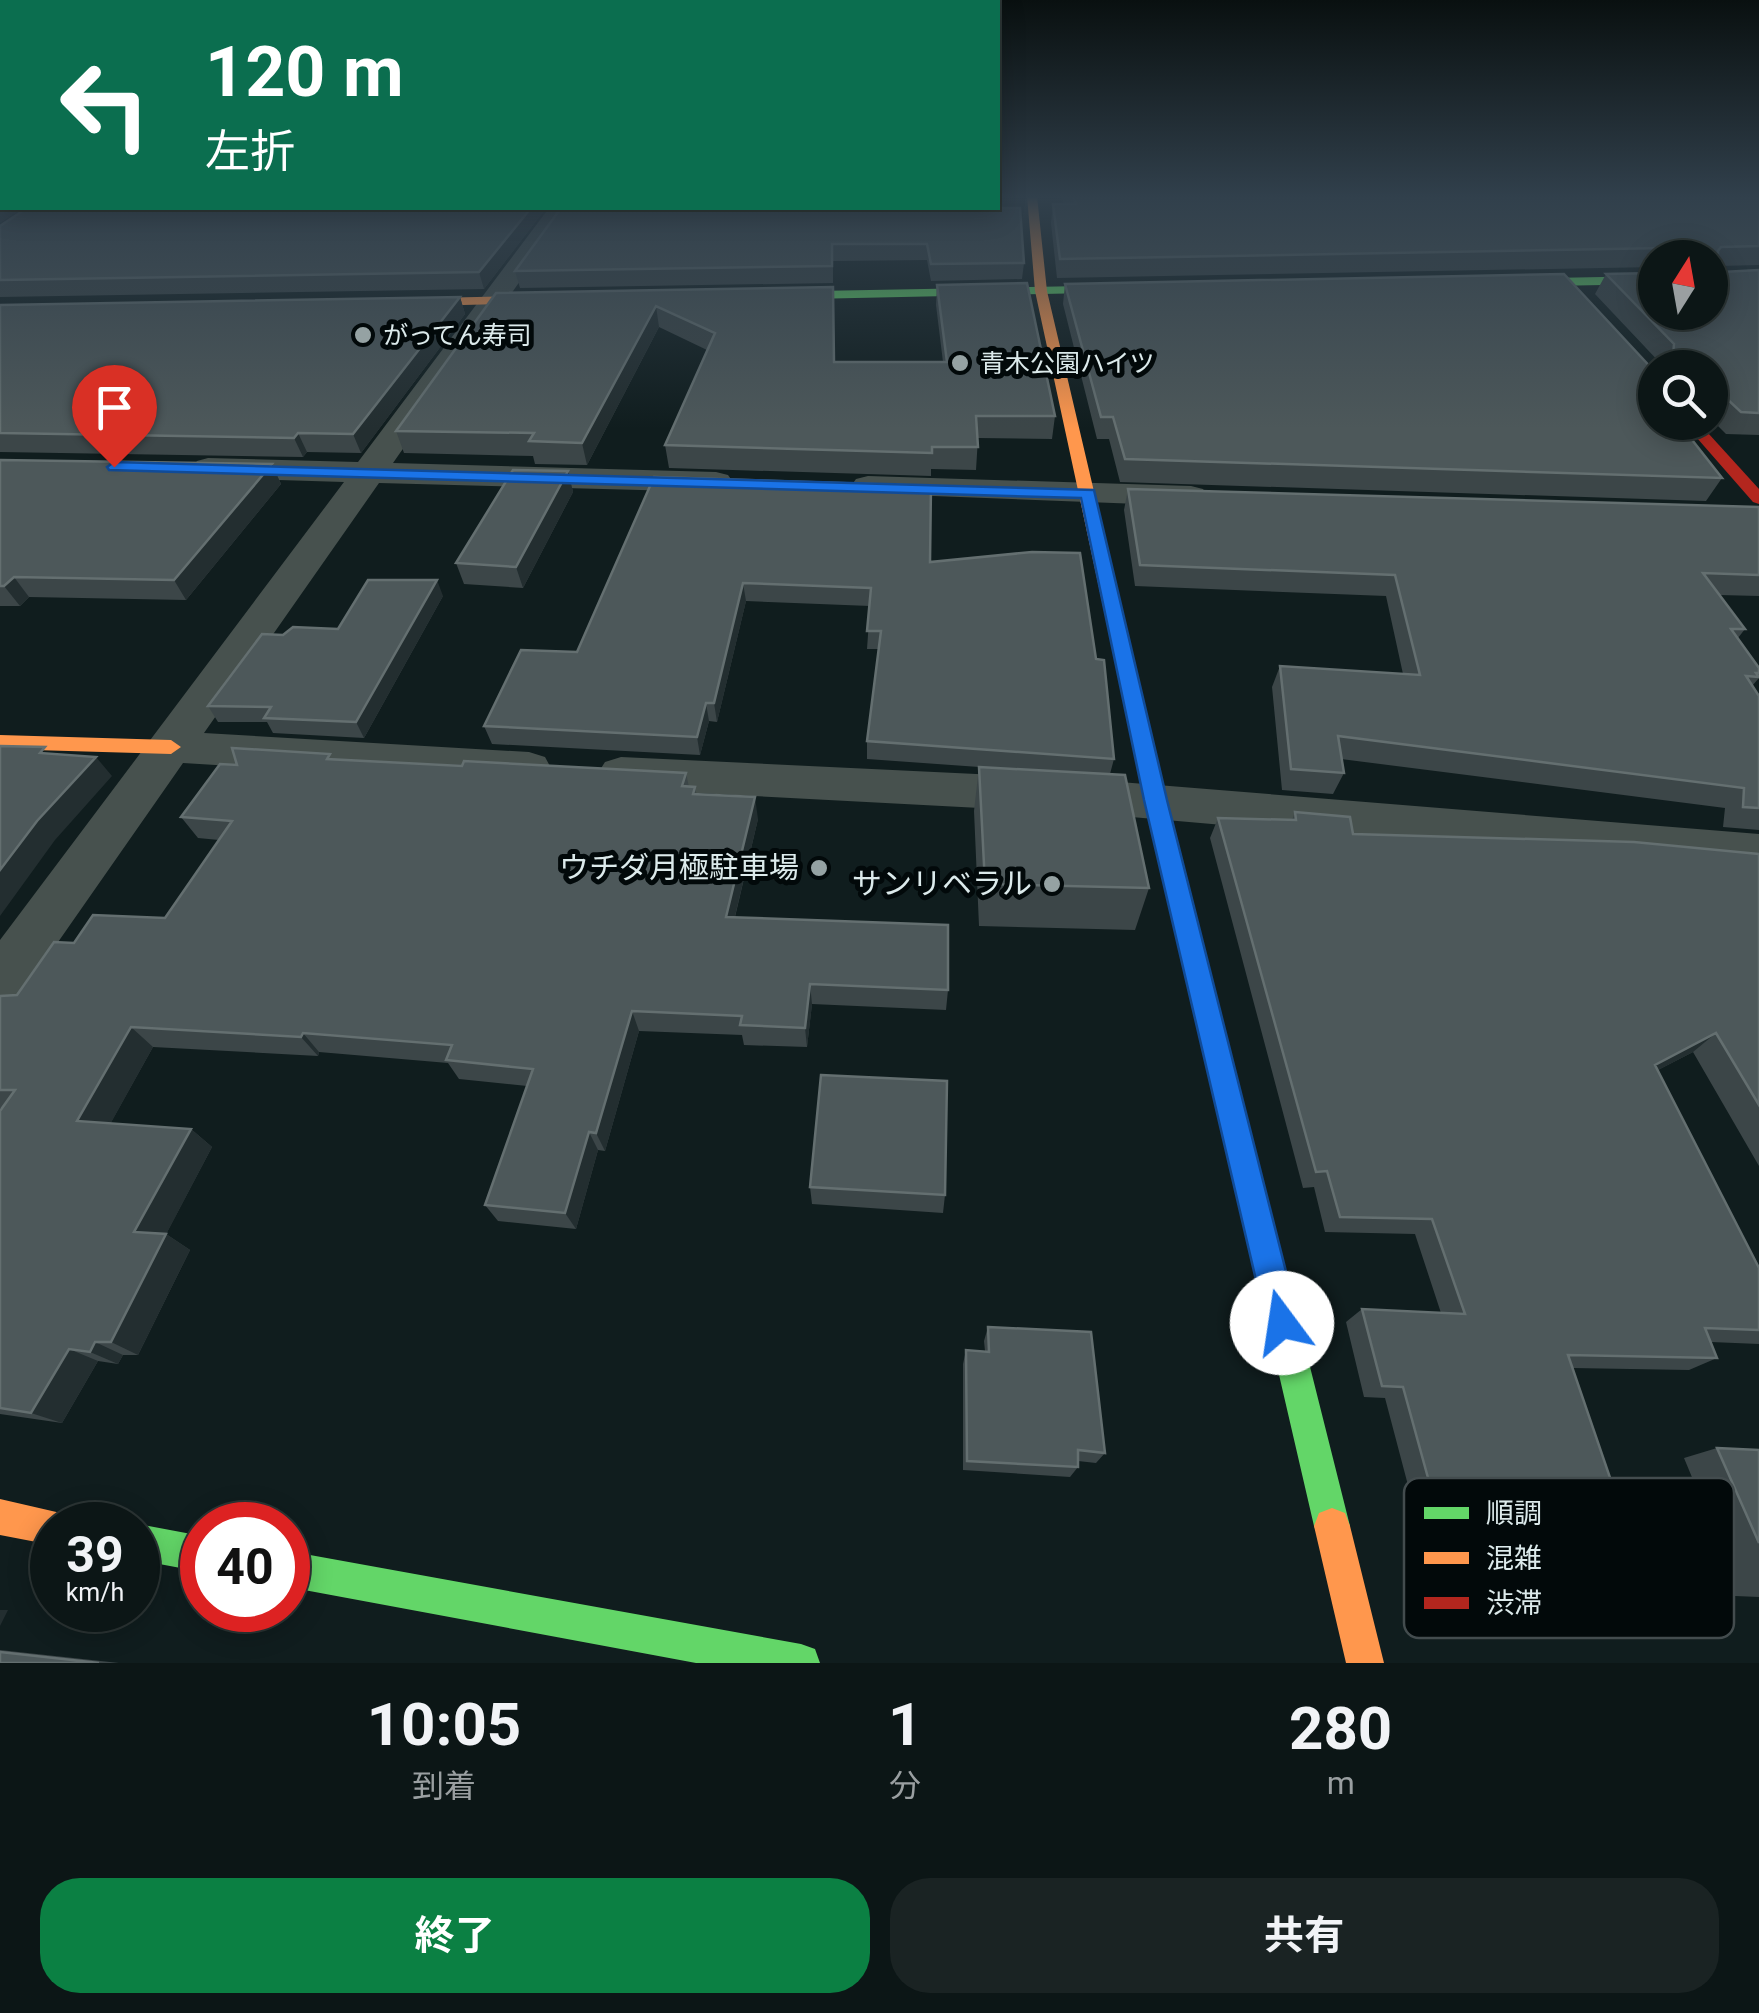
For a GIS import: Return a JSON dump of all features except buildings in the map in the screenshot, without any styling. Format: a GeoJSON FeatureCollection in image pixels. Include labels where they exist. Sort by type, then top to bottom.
{"type":"FeatureCollection","features":[{"type":"Feature","properties":{"kind":"street"},"geometry":{"type":"LineString","coordinates":[[0,982],[511,274]]}},
{"type":"Feature","properties":{"kind":"street"},"geometry":{"type":"LineString","coordinates":[[1039,274],[1156,800],[1365,1663]]}},
{"type":"Feature","properties":{"kind":"street"},"geometry":{"type":"LineString","coordinates":[[1467,284],[1638,280]]}},
{"type":"Feature","properties":{"kind":"street"},"geometry":{"type":"LineString","coordinates":[[1564,282],[1586,306]]}},
{"type":"Feature","properties":{"kind":"street"},"geometry":{"type":"LineString","coordinates":[[730,296],[1158,289]]}},
{"type":"Feature","properties":{"kind":"street"},"geometry":{"type":"LineString","coordinates":[[358,304],[594,299]]}},
{"type":"Feature","properties":{"kind":"street"},"geometry":{"type":"LineString","coordinates":[[1703,440],[1753,510]]}},
{"type":"Feature","properties":{"kind":"street"},"geometry":{"type":"LineString","coordinates":[[172,468],[758,483]]}},
{"type":"Feature","properties":{"kind":"street"},"geometry":{"type":"LineString","coordinates":[[836,486],[1218,497]]}},
{"type":"Feature","properties":{"kind":"street"},"geometry":{"type":"LineString","coordinates":[[0,742],[171,747],[1156,800],[1759,854]]}},
{"type":"Feature","properties":{"kind":"street"},"geometry":{"type":"LineString","coordinates":[[0,1518],[30,1523]]}},
{"type":"Feature","properties":{"kind":"street"},"geometry":{"type":"LineString","coordinates":[[310,1574],[801,1663]]}},
{"type":"Feature","properties":{"kind":"traffic: fast"},"geometry":{"type":"LineString","coordinates":[[1498,283],[1638,280]]}},
{"type":"Feature","properties":{"kind":"traffic: fast"},"geometry":{"type":"LineString","coordinates":[[758,296],[1137,289]]}},
{"type":"Feature","properties":{"kind":"traffic: fast"},"geometry":{"type":"LineString","coordinates":[[1138,722],[1332,1526]]}},
{"type":"Feature","properties":{"kind":"traffic: fast"},"geometry":{"type":"LineString","coordinates":[[160,1546],[180,1550]]}},
{"type":"Feature","properties":{"kind":"traffic: fast"},"geometry":{"type":"LineString","coordinates":[[310,1573],[801,1663]]}},
{"type":"Feature","properties":{"kind":"traffic: slow"},"geometry":{"type":"LineString","coordinates":[[1039,274],[1138,722]]}},
{"type":"Feature","properties":{"kind":"traffic: slow"},"geometry":{"type":"LineString","coordinates":[[388,303],[567,299]]}},
{"type":"Feature","properties":{"kind":"traffic: slow"},"geometry":{"type":"LineString","coordinates":[[0,742],[171,747]]}},
{"type":"Feature","properties":{"kind":"traffic: slow"},"geometry":{"type":"LineString","coordinates":[[0,1517],[30,1523]]}},
{"type":"Feature","properties":{"kind":"traffic: slow"},"geometry":{"type":"LineString","coordinates":[[1332,1526],[1365,1663]]}},
{"type":"Feature","properties":{"kind":"traffic: jam"},"geometry":{"type":"LineString","coordinates":[[1706,440],[1759,499]]}},
{"type":"Feature","properties":{"kind":"place","name":"がってん寿司"},"geometry":{"type":"Point","coordinates":[363,335]}},
{"type":"Feature","properties":{"kind":"place","name":"青木公園ハイツ"},"geometry":{"type":"Point","coordinates":[960,363]}},
{"type":"Feature","properties":{"kind":"place","name":"ウチダ月極駐車場"},"geometry":{"type":"Point","coordinates":[819,868]}},
{"type":"Feature","properties":{"kind":"place","name":"サンリベラル"},"geometry":{"type":"Point","coordinates":[1052,884]}},
{"type":"Feature","properties":{"kind":"route"},"geometry":{"type":"LineString","coordinates":[[114,467],[426,472],[1088,493],[1156,800],[1282,1323]]}}]}
